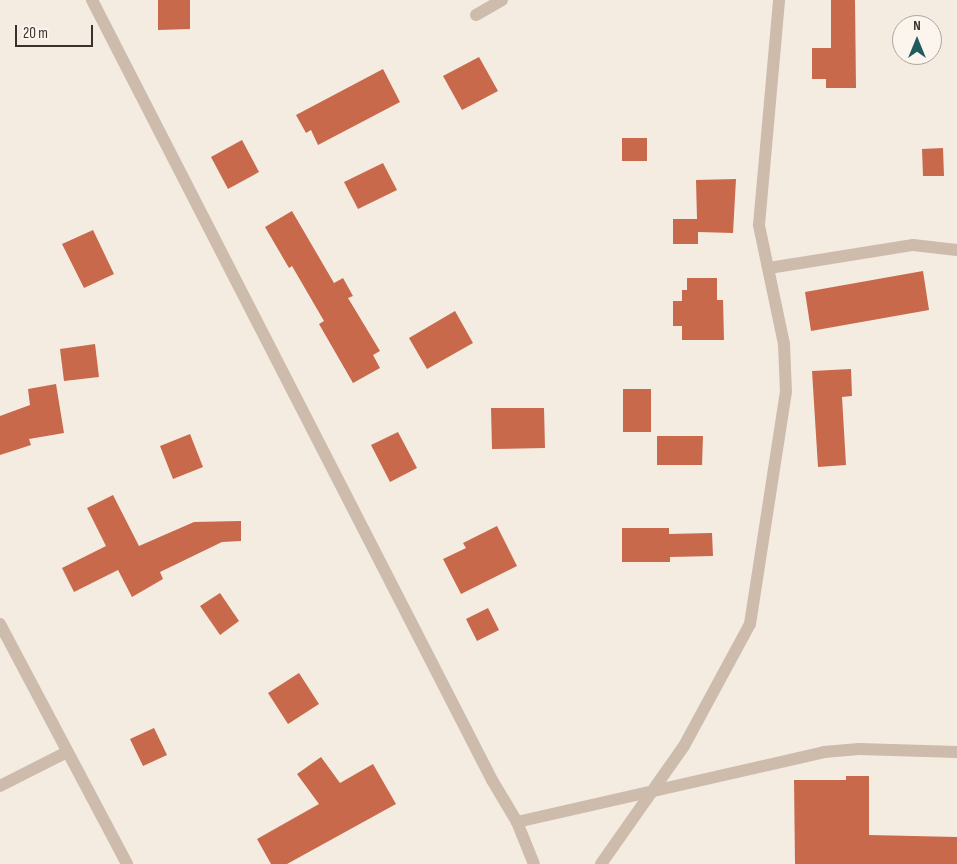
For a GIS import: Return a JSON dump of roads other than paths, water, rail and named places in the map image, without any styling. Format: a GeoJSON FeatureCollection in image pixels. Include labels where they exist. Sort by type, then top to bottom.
{"type":"FeatureCollection","features":[{"type":"Feature","properties":{"kind":"street"},"geometry":{"type":"LineString","coordinates":[[92,0],[492,780],[517,822],[534,864]]}},
{"type":"Feature","properties":{"kind":"street"},"geometry":{"type":"LineString","coordinates":[[476,15],[502,0]]}},
{"type":"Feature","properties":{"kind":"street"},"geometry":{"type":"LineString","coordinates":[[602,864],[684,746],[750,624],[786,392],[784,344],[759,225],[779,0]]}},
{"type":"Feature","properties":{"kind":"street"},"geometry":{"type":"LineString","coordinates":[[769,268],[913,245],[957,250]]}},
{"type":"Feature","properties":{"kind":"street"},"geometry":{"type":"LineString","coordinates":[[0,624],[127,864]]}},
{"type":"Feature","properties":{"kind":"street"},"geometry":{"type":"LineString","coordinates":[[517,822],[593,802],[653,792],[824,752],[859,748],[957,752]]}},
{"type":"Feature","properties":{"kind":"street"},"geometry":{"type":"LineString","coordinates":[[0,786],[67,752]]}}]}
